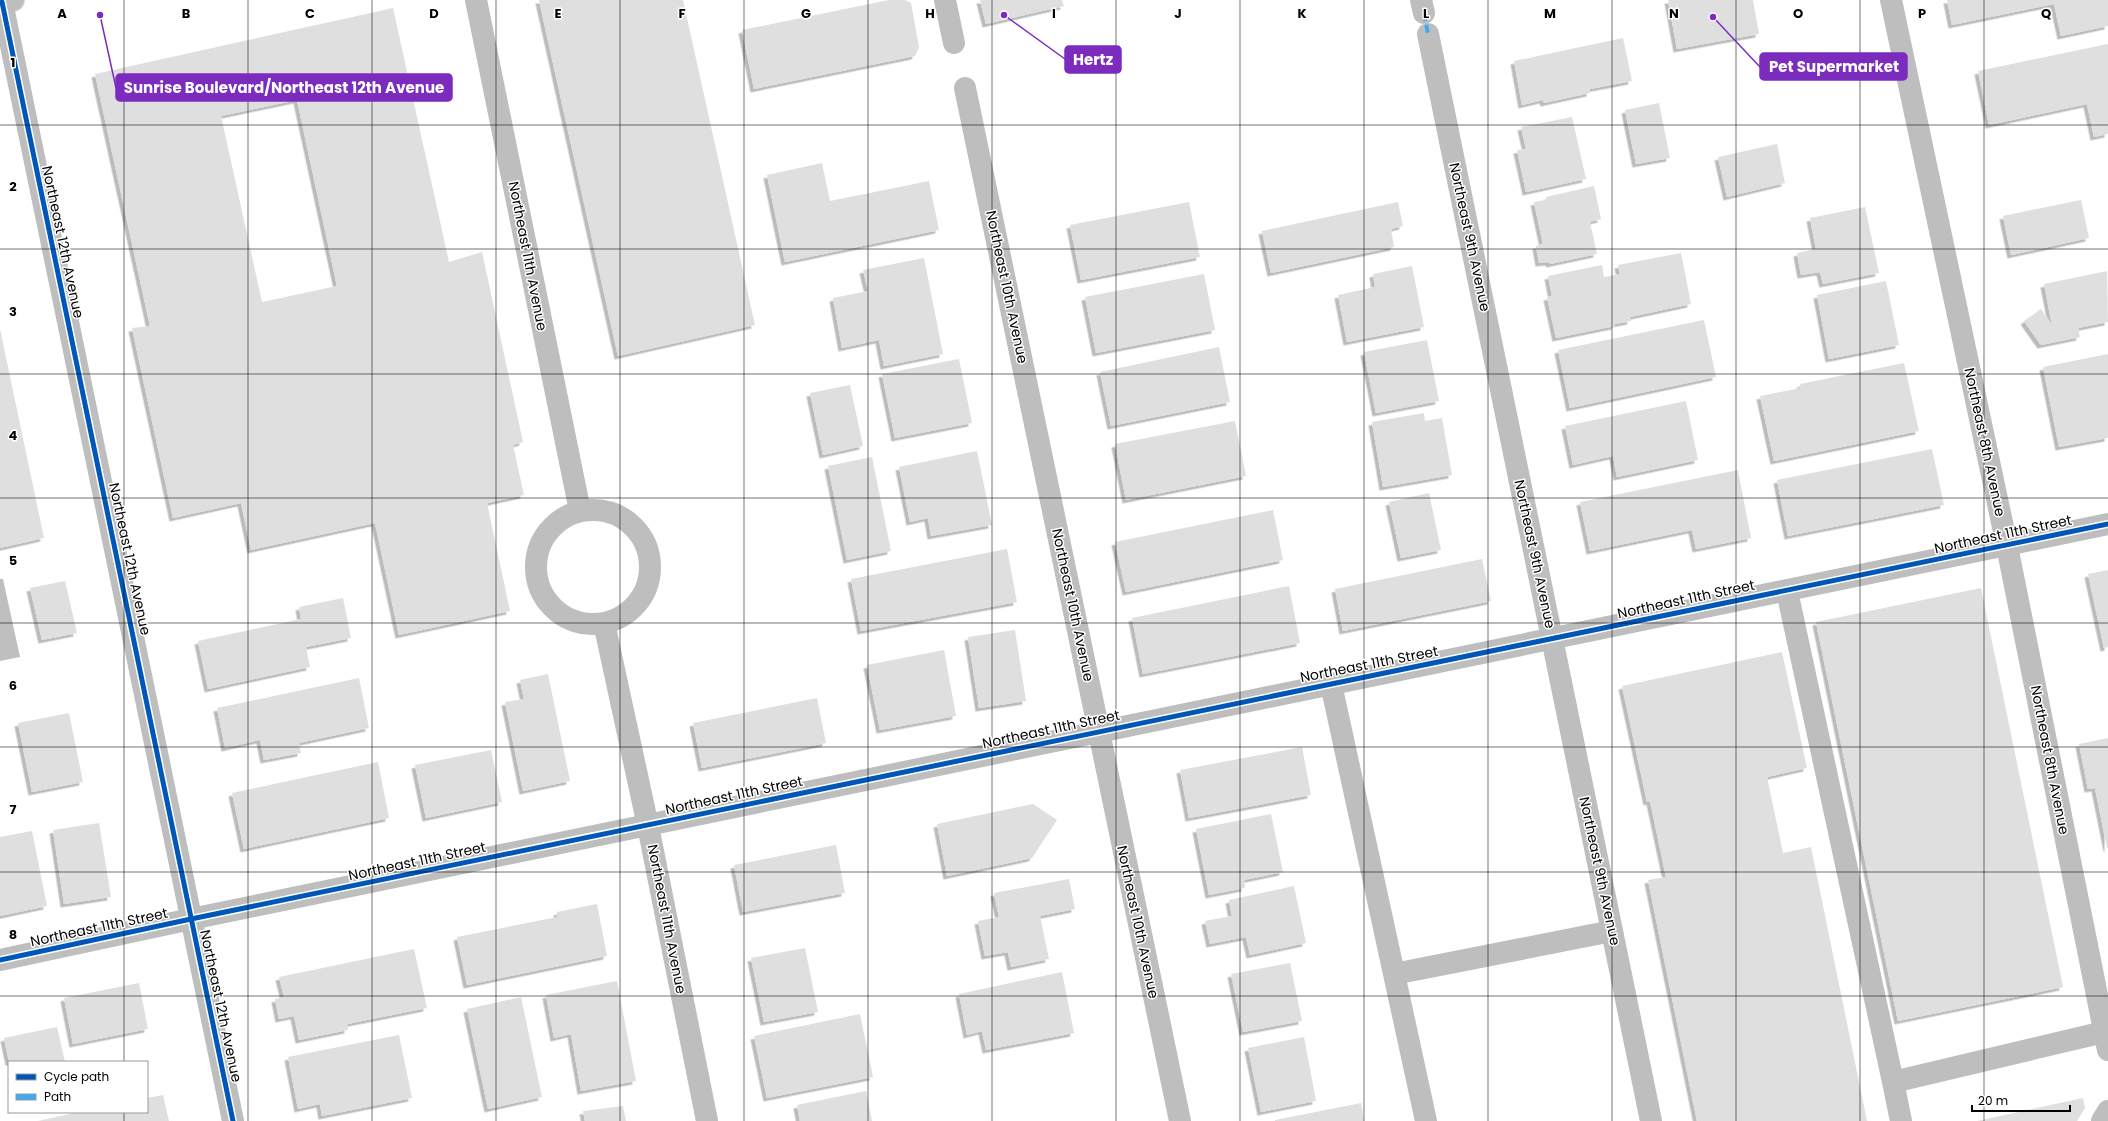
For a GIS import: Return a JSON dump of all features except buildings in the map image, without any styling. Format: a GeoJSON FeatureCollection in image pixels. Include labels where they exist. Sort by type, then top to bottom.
{"type":"FeatureCollection","features":[{"type":"Feature","properties":{"kind":"street","name":"Northeast 11th Avenue"},"geometry":{"type":"LineString","coordinates":[[476,0],[580,511]]}},
{"type":"Feature","properties":{"kind":"street"},"geometry":{"type":"LineString","coordinates":[[945,0],[954,43]]}},
{"type":"Feature","properties":{"kind":"street","name":"Northeast 8th Avenue"},"geometry":{"type":"LineString","coordinates":[[1891,0],[2007,546],[2106,1041]]}},
{"type":"Feature","properties":{"kind":"street","name":"Northeast 12th Avenue"},"geometry":{"type":"LineString","coordinates":[[5,1],[233,1121]]}},
{"type":"Feature","properties":{"kind":"street","name":"Northeast 9th Avenue"},"geometry":{"type":"LineString","coordinates":[[1428,34],[1651,1121]]}},
{"type":"Feature","properties":{"kind":"street","name":"Northeast 10th Avenue"},"geometry":{"type":"LineString","coordinates":[[965,88],[1180,1121]]}},
{"type":"Feature","properties":{"kind":"street"},"geometry":{"type":"LineString","coordinates":[[598,510],[615,514],[630,523],[642,537],[649,554],[650,572],[646,590],[635,605],[621,616],[604,623],[584,623],[566,616],[550,604],[540,588],[536,569],[538,549],[547,532],[562,519],[580,511],[598,510]]}},
{"type":"Feature","properties":{"kind":"street","name":"Northeast 11th Street"},"geometry":{"type":"LineString","coordinates":[[0,960],[1099,731],[2007,546],[2108,524]]}},
{"type":"Feature","properties":{"kind":"street"},"geometry":{"type":"LineString","coordinates":[[1787,591],[1901,1121]]}},
{"type":"Feature","properties":{"kind":"street","name":"Northeast 11th Avenue"},"geometry":{"type":"LineString","coordinates":[[604,623],[648,826],[707,1121]]}},
{"type":"Feature","properties":{"kind":"street"},"geometry":{"type":"LineString","coordinates":[[1331,684],[1426,1121]]}},
{"type":"Feature","properties":{"kind":"street"},"geometry":{"type":"LineString","coordinates":[[1394,974],[1612,931]]}},
{"type":"Feature","properties":{"kind":"street"},"geometry":{"type":"LineString","coordinates":[[1893,1082],[2106,1041]]}},
{"type":"Feature","properties":{"kind":"street"},"geometry":{"type":"LineString","coordinates":[[2102,1121],[2108,1111]]}},
{"type":"Feature","properties":{"kind":"shaded area"},"geometry":{"type":"Polygon","coordinates":[[[0,579],[3,579],[20,657],[0,661],[0,579]]]}},
{"type":"Feature","properties":{"kind":"marked path"},"geometry":{"type":"LineString","coordinates":[[1424,13],[1428,34]]}},
{"type":"Feature","properties":{"kind":"cycle path"},"geometry":{"type":"LineString","coordinates":[[2,2],[233,1121]]}},
{"type":"Feature","properties":{"kind":"cycle path"},"geometry":{"type":"LineString","coordinates":[[0,960],[191,919],[2108,524]]}},
{"type":"Feature","properties":{"kind":"place","name":"Sunrise Boulevard/Northeast 12th Avenue"},"geometry":{"type":"Point","coordinates":[100,15]}},
{"type":"Feature","properties":{"kind":"place","name":"Hertz"},"geometry":{"type":"Point","coordinates":[1004,15]}},
{"type":"Feature","properties":{"kind":"place","name":"Pet Supermarket"},"geometry":{"type":"Point","coordinates":[1713,17]}}]}
